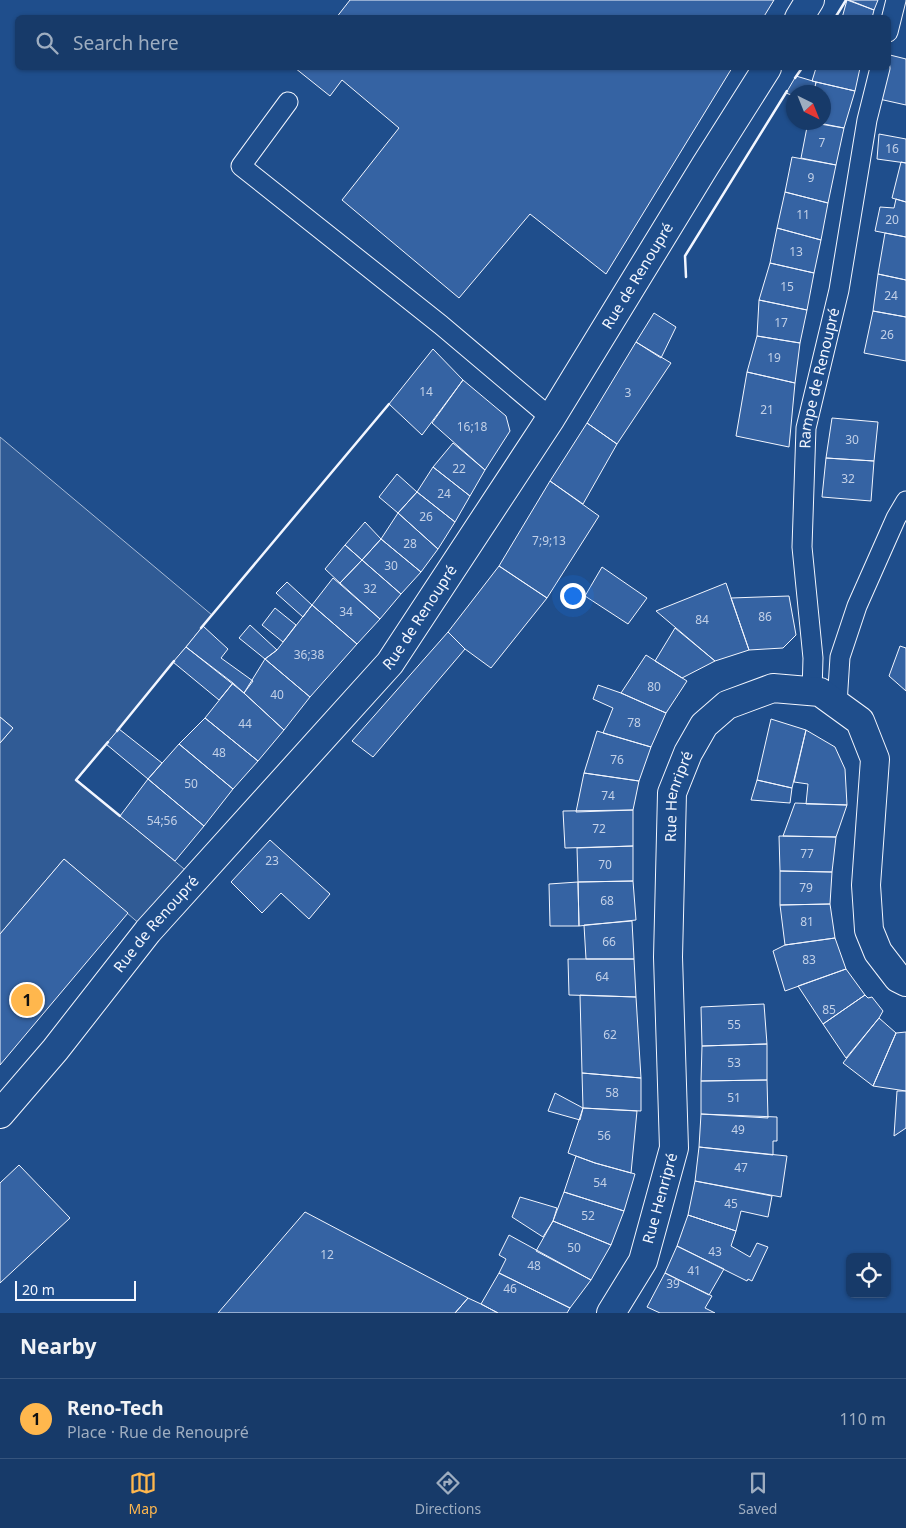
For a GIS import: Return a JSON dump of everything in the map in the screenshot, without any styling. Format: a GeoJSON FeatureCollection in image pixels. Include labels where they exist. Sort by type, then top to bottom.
{"type":"FeatureCollection","features":[{"type":"Feature","properties":{"kind":"street"},"geometry":{"type":"LineString","coordinates":[[801,15],[810,0]]}},
{"type":"Feature","properties":{"kind":"street","name":"Rue de Renoupré"},"geometry":{"type":"LineString","coordinates":[[0,1114],[55,1050],[154,924],[390,663],[551,418],[705,166],[767,70]]}},
{"type":"Feature","properties":{"kind":"street","name":"Rue Henripré"},"geometry":{"type":"LineString","coordinates":[[611,1313],[643,1261],[674,1148],[668,957],[672,793],[688,753],[704,725],[727,705],[773,688],[820,692],[860,721],[875,759],[866,885],[869,930],[878,952],[898,978],[906,982]]}},
{"type":"Feature","properties":{"kind":"lane"},"geometry":{"type":"LineString","coordinates":[[891,20],[896,0]]}},
{"type":"Feature","properties":{"kind":"lane","name":"Rampe de Renoupré"},"geometry":{"type":"LineString","coordinates":[[812,692],[813,658],[802,547],[806,428],[839,290],[867,120],[880,70]]}},
{"type":"Feature","properties":{"kind":"lane"},"geometry":{"type":"LineString","coordinates":[[288,102],[241,166],[441,325],[551,418]]}},
{"type":"Feature","properties":{"kind":"lane"},"geometry":{"type":"LineString","coordinates":[[837,704],[840,657],[857,606],[896,518],[906,501]]}},
{"type":"Feature","properties":{"kind":"shaded area"},"geometry":{"type":"Polygon","coordinates":[[[0,437],[212,615],[77,780],[195,878],[148,931],[64,859],[0,934],[0,743],[13,728],[0,717],[0,437]]]}},
{"type":"Feature","properties":{"kind":"building"},"geometry":{"type":"Polygon","coordinates":[[[350,0],[774,0],[765,15],[338,15],[350,0]]]}},
{"type":"Feature","properties":{"kind":"building"},"geometry":{"type":"Polygon","coordinates":[[[847,0],[874,10],[873,15],[843,15],[847,0]]]}},
{"type":"Feature","properties":{"kind":"building"},"geometry":{"type":"Polygon","coordinates":[[[849,0],[878,0],[874,10],[849,0]]]}},
{"type":"Feature","properties":{"kind":"building"},"geometry":{"type":"Polygon","coordinates":[[[891,55],[906,59],[906,105],[879,99],[887,70],[891,70],[891,55]]]}},
{"type":"Feature","properties":{"kind":"building"},"geometry":{"type":"Polygon","coordinates":[[[298,70],[731,70],[606,274],[530,214],[459,298],[342,200],[399,128],[342,80],[330,96],[298,70]]]}},
{"type":"Feature","properties":{"kind":"building"},"geometry":{"type":"Polygon","coordinates":[[[815,70],[860,70],[855,91],[812,81],[815,70]]]}},
{"type":"Feature","properties":{"kind":"building"},"geometry":{"type":"Polygon","coordinates":[[[796,76],[816,82],[815,85],[791,85],[796,76]]]}},
{"type":"Feature","properties":{"kind":"building"},"geometry":{"type":"Polygon","coordinates":[[[816,82],[829,85],[815,85],[816,82]]]}},
{"type":"Feature","properties":{"kind":"building"},"geometry":{"type":"Polygon","coordinates":[[[831,85],[855,91],[844,128],[831,125],[831,85]]]}},
{"type":"Feature","properties":{"kind":"building"},"geometry":{"type":"Polygon","coordinates":[[[831,126],[844,128],[836,165],[801,158],[806,130],[831,130],[831,126]]]}},
{"type":"Feature","properties":{"kind":"building"},"geometry":{"type":"Polygon","coordinates":[[[879,134],[906,139],[906,163],[877,159],[879,134]]]}},
{"type":"Feature","properties":{"kind":"building"},"geometry":{"type":"Polygon","coordinates":[[[792,157],[836,165],[828,203],[785,192],[792,157]]]}},
{"type":"Feature","properties":{"kind":"building"},"geometry":{"type":"Polygon","coordinates":[[[901,162],[906,163],[906,202],[892,198],[901,162]]]}},
{"type":"Feature","properties":{"kind":"building"},"geometry":{"type":"Polygon","coordinates":[[[785,192],[828,203],[821,240],[777,228],[785,192]]]}},
{"type":"Feature","properties":{"kind":"building"},"geometry":{"type":"Polygon","coordinates":[[[896,199],[906,202],[906,237],[875,231],[880,207],[894,208],[896,199]]]}},
{"type":"Feature","properties":{"kind":"building"},"geometry":{"type":"Polygon","coordinates":[[[777,228],[821,240],[814,273],[770,263],[777,228]]]}},
{"type":"Feature","properties":{"kind":"building"},"geometry":{"type":"Polygon","coordinates":[[[885,233],[906,237],[906,280],[878,274],[885,233]]]}},
{"type":"Feature","properties":{"kind":"building"},"geometry":{"type":"Polygon","coordinates":[[[770,263],[814,273],[807,310],[759,300],[770,263]]]}},
{"type":"Feature","properties":{"kind":"building"},"geometry":{"type":"Polygon","coordinates":[[[878,274],[906,280],[906,317],[873,311],[878,274]]]}},
{"type":"Feature","properties":{"kind":"building"},"geometry":{"type":"Polygon","coordinates":[[[759,300],[807,310],[800,343],[757,336],[759,300]]]}},
{"type":"Feature","properties":{"kind":"building"},"geometry":{"type":"Polygon","coordinates":[[[873,311],[906,317],[906,361],[864,353],[873,311]]]}},
{"type":"Feature","properties":{"kind":"building"},"geometry":{"type":"Polygon","coordinates":[[[654,313],[676,327],[661,358],[636,342],[654,313]]]}},
{"type":"Feature","properties":{"kind":"building"},"geometry":{"type":"Polygon","coordinates":[[[757,336],[800,343],[795,383],[747,372],[757,336]]]}},
{"type":"Feature","properties":{"kind":"building"},"geometry":{"type":"Polygon","coordinates":[[[636,342],[671,363],[617,444],[587,423],[636,342]]]}},
{"type":"Feature","properties":{"kind":"building"},"geometry":{"type":"Polygon","coordinates":[[[433,349],[463,380],[422,435],[389,404],[433,349]]]}},
{"type":"Feature","properties":{"kind":"building"},"geometry":{"type":"Polygon","coordinates":[[[747,372],[795,383],[789,447],[736,436],[747,372]]]}},
{"type":"Feature","properties":{"kind":"building"},"geometry":{"type":"Polygon","coordinates":[[[463,380],[506,416],[510,431],[485,470],[432,423],[463,380]]]}},
{"type":"Feature","properties":{"kind":"building"},"geometry":{"type":"Polygon","coordinates":[[[832,418],[878,422],[874,461],[826,458],[832,418]]]}},
{"type":"Feature","properties":{"kind":"building"},"geometry":{"type":"Polygon","coordinates":[[[587,423],[617,444],[583,504],[550,481],[587,423]]]}},
{"type":"Feature","properties":{"kind":"building"},"geometry":{"type":"Polygon","coordinates":[[[453,443],[485,470],[470,496],[433,467],[453,443]]]}},
{"type":"Feature","properties":{"kind":"building"},"geometry":{"type":"Polygon","coordinates":[[[826,458],[874,461],[871,501],[822,497],[826,458]]]}},
{"type":"Feature","properties":{"kind":"building"},"geometry":{"type":"Polygon","coordinates":[[[433,467],[470,496],[455,522],[417,492],[433,467]]]}},
{"type":"Feature","properties":{"kind":"building"},"geometry":{"type":"Polygon","coordinates":[[[397,474],[417,492],[398,513],[379,497],[397,474]]]}},
{"type":"Feature","properties":{"kind":"building"},"geometry":{"type":"Polygon","coordinates":[[[550,481],[599,516],[547,598],[499,566],[550,481]]]}},
{"type":"Feature","properties":{"kind":"building"},"geometry":{"type":"Polygon","coordinates":[[[417,492],[455,522],[438,549],[398,513],[417,492]]]}},
{"type":"Feature","properties":{"kind":"building"},"geometry":{"type":"Polygon","coordinates":[[[398,513],[438,549],[421,572],[381,539],[398,513]]]}},
{"type":"Feature","properties":{"kind":"building"},"geometry":{"type":"Polygon","coordinates":[[[365,522],[381,539],[362,560],[345,545],[365,522]]]}},
{"type":"Feature","properties":{"kind":"building"},"geometry":{"type":"Polygon","coordinates":[[[381,539],[421,572],[401,594],[362,560],[381,539]]]}},
{"type":"Feature","properties":{"kind":"building"},"geometry":{"type":"Polygon","coordinates":[[[345,545],[362,560],[340,583],[325,569],[345,545]]]}},
{"type":"Feature","properties":{"kind":"building"},"geometry":{"type":"Polygon","coordinates":[[[362,560],[401,594],[380,619],[340,583],[362,560]]]}},
{"type":"Feature","properties":{"kind":"building"},"geometry":{"type":"Polygon","coordinates":[[[499,566],[547,598],[491,668],[465,649],[448,632],[499,566]]]}},
{"type":"Feature","properties":{"kind":"building"},"geometry":{"type":"Polygon","coordinates":[[[602,567],[647,598],[628,624],[585,596],[602,567]]]}},
{"type":"Feature","properties":{"kind":"building"},"geometry":{"type":"Polygon","coordinates":[[[333,578],[380,619],[357,644],[312,605],[333,578]]]}},
{"type":"Feature","properties":{"kind":"building"},"geometry":{"type":"Polygon","coordinates":[[[287,582],[312,605],[303,617],[276,593],[287,582]]]}},
{"type":"Feature","properties":{"kind":"building"},"geometry":{"type":"Polygon","coordinates":[[[726,583],[749,650],[715,661],[656,611],[726,583]]]}},
{"type":"Feature","properties":{"kind":"building"},"geometry":{"type":"Polygon","coordinates":[[[789,596],[796,635],[783,648],[749,650],[731,598],[789,596]]]}},
{"type":"Feature","properties":{"kind":"building"},"geometry":{"type":"Polygon","coordinates":[[[312,605],[357,644],[310,697],[265,659],[277,650],[312,605]]]}},
{"type":"Feature","properties":{"kind":"building"},"geometry":{"type":"Polygon","coordinates":[[[275,608],[296,625],[283,642],[262,625],[275,608]]]}},
{"type":"Feature","properties":{"kind":"building"},"geometry":{"type":"Polygon","coordinates":[[[250,625],[277,650],[265,659],[239,638],[250,625]]]}},
{"type":"Feature","properties":{"kind":"building"},"geometry":{"type":"Polygon","coordinates":[[[203,626],[228,649],[221,658],[253,681],[244,693],[186,647],[203,626]]]}},
{"type":"Feature","properties":{"kind":"building"},"geometry":{"type":"Polygon","coordinates":[[[675,628],[715,661],[682,678],[655,661],[675,628]]]}},
{"type":"Feature","properties":{"kind":"building"},"geometry":{"type":"Polygon","coordinates":[[[448,632],[465,649],[373,757],[352,741],[448,632]]]}},
{"type":"Feature","properties":{"kind":"building"},"geometry":{"type":"Polygon","coordinates":[[[900,646],[906,648],[906,691],[889,676],[900,646]]]}},
{"type":"Feature","properties":{"kind":"building"},"geometry":{"type":"Polygon","coordinates":[[[186,647],[233,683],[219,700],[173,662],[186,647]]]}},
{"type":"Feature","properties":{"kind":"building"},"geometry":{"type":"Polygon","coordinates":[[[646,655],[687,681],[666,713],[621,693],[646,655]]]}},
{"type":"Feature","properties":{"kind":"building"},"geometry":{"type":"Polygon","coordinates":[[[265,659],[310,697],[284,730],[244,693],[265,659]]]}},
{"type":"Feature","properties":{"kind":"building"},"geometry":{"type":"Polygon","coordinates":[[[233,683],[284,730],[258,761],[205,718],[233,683]]]}},
{"type":"Feature","properties":{"kind":"building"},"geometry":{"type":"Polygon","coordinates":[[[598,685],[666,713],[651,747],[603,733],[613,708],[593,699],[598,685]]]}},
{"type":"Feature","properties":{"kind":"building"},"geometry":{"type":"Polygon","coordinates":[[[0,717],[13,728],[0,743],[0,717]]]}},
{"type":"Feature","properties":{"kind":"building"},"geometry":{"type":"Polygon","coordinates":[[[205,718],[258,761],[233,789],[179,744],[205,718]]]}},
{"type":"Feature","properties":{"kind":"building"},"geometry":{"type":"Polygon","coordinates":[[[771,719],[806,730],[792,788],[757,780],[771,719]]]}},
{"type":"Feature","properties":{"kind":"building"},"geometry":{"type":"Polygon","coordinates":[[[119,729],[162,763],[148,779],[106,744],[119,729]]]}},
{"type":"Feature","properties":{"kind":"building"},"geometry":{"type":"Polygon","coordinates":[[[806,730],[835,747],[845,769],[847,805],[806,804],[808,784],[794,782],[806,730]]]}},
{"type":"Feature","properties":{"kind":"building"},"geometry":{"type":"Polygon","coordinates":[[[597,731],[651,747],[639,781],[584,773],[597,731]]]}},
{"type":"Feature","properties":{"kind":"building"},"geometry":{"type":"Polygon","coordinates":[[[179,744],[233,789],[204,826],[148,779],[179,744]]]}},
{"type":"Feature","properties":{"kind":"building"},"geometry":{"type":"Polygon","coordinates":[[[584,773],[639,781],[633,810],[576,812],[584,773]]]}},
{"type":"Feature","properties":{"kind":"building"},"geometry":{"type":"Polygon","coordinates":[[[148,779],[204,826],[175,861],[120,816],[148,779]]]}},
{"type":"Feature","properties":{"kind":"building"},"geometry":{"type":"Polygon","coordinates":[[[757,780],[792,788],[790,803],[751,800],[757,780]]]}},
{"type":"Feature","properties":{"kind":"building"},"geometry":{"type":"Polygon","coordinates":[[[795,803],[847,805],[836,837],[783,836],[795,803]]]}},
{"type":"Feature","properties":{"kind":"building"},"geometry":{"type":"Polygon","coordinates":[[[633,810],[633,846],[565,848],[563,811],[633,810]]]}},
{"type":"Feature","properties":{"kind":"building"},"geometry":{"type":"Polygon","coordinates":[[[779,836],[836,837],[832,872],[780,871],[779,836]]]}},
{"type":"Feature","properties":{"kind":"building"},"geometry":{"type":"Polygon","coordinates":[[[270,840],[330,894],[309,919],[281,893],[262,913],[231,882],[270,840]]]}},
{"type":"Feature","properties":{"kind":"building"},"geometry":{"type":"Polygon","coordinates":[[[633,846],[633,881],[578,882],[577,848],[633,846]]]}},
{"type":"Feature","properties":{"kind":"building"},"geometry":{"type":"Polygon","coordinates":[[[64,859],[128,913],[0,1065],[0,934],[64,859]]]}},
{"type":"Feature","properties":{"kind":"building"},"geometry":{"type":"Polygon","coordinates":[[[780,871],[832,872],[830,904],[780,905],[780,871]]]}},
{"type":"Feature","properties":{"kind":"building"},"geometry":{"type":"Polygon","coordinates":[[[633,881],[636,920],[579,926],[578,882],[633,881]]]}},
{"type":"Feature","properties":{"kind":"building"},"geometry":{"type":"Polygon","coordinates":[[[578,882],[579,926],[550,926],[549,884],[578,882]]]}},
{"type":"Feature","properties":{"kind":"building"},"geometry":{"type":"Polygon","coordinates":[[[830,904],[835,938],[785,945],[780,905],[830,904]]]}},
{"type":"Feature","properties":{"kind":"building"},"geometry":{"type":"Polygon","coordinates":[[[632,921],[634,959],[586,959],[584,925],[632,921]]]}},
{"type":"Feature","properties":{"kind":"building"},"geometry":{"type":"Polygon","coordinates":[[[835,938],[846,969],[785,991],[773,951],[785,945],[835,938]]]}},
{"type":"Feature","properties":{"kind":"building"},"geometry":{"type":"Polygon","coordinates":[[[568,959],[634,959],[636,997],[569,995],[568,959]]]}},
{"type":"Feature","properties":{"kind":"building"},"geometry":{"type":"Polygon","coordinates":[[[846,969],[865,995],[823,1024],[798,986],[846,969]]]}},
{"type":"Feature","properties":{"kind":"building"},"geometry":{"type":"Polygon","coordinates":[[[580,995],[636,997],[641,1078],[582,1073],[580,995]]]}},
{"type":"Feature","properties":{"kind":"building"},"geometry":{"type":"Polygon","coordinates":[[[865,995],[868,998],[872,997],[883,1011],[846,1058],[823,1024],[865,995]]]}},
{"type":"Feature","properties":{"kind":"building"},"geometry":{"type":"Polygon","coordinates":[[[764,1004],[767,1044],[702,1046],[701,1007],[764,1004]]]}},
{"type":"Feature","properties":{"kind":"building"},"geometry":{"type":"Polygon","coordinates":[[[879,1018],[896,1033],[873,1086],[843,1063],[879,1018]]]}},
{"type":"Feature","properties":{"kind":"building"},"geometry":{"type":"Polygon","coordinates":[[[906,1032],[906,1091],[873,1086],[896,1033],[906,1032]]]}},
{"type":"Feature","properties":{"kind":"building"},"geometry":{"type":"Polygon","coordinates":[[[767,1044],[767,1080],[701,1081],[702,1046],[767,1044]]]}},
{"type":"Feature","properties":{"kind":"building"},"geometry":{"type":"Polygon","coordinates":[[[582,1073],[641,1078],[641,1111],[583,1108],[582,1073]]]}},
{"type":"Feature","properties":{"kind":"building"},"geometry":{"type":"Polygon","coordinates":[[[767,1080],[768,1118],[701,1114],[701,1081],[767,1080]]]}},
{"type":"Feature","properties":{"kind":"building"},"geometry":{"type":"Polygon","coordinates":[[[897,1091],[906,1091],[906,1128],[894,1136],[897,1091]]]}},
{"type":"Feature","properties":{"kind":"building"},"geometry":{"type":"Polygon","coordinates":[[[555,1093],[583,1108],[580,1120],[548,1111],[555,1093]]]}},
{"type":"Feature","properties":{"kind":"building"},"geometry":{"type":"Polygon","coordinates":[[[583,1108],[637,1111],[631,1173],[568,1153],[583,1108]]]}},
{"type":"Feature","properties":{"kind":"building"},"geometry":{"type":"Polygon","coordinates":[[[701,1114],[777,1117],[777,1141],[773,1141],[773,1155],[699,1147],[701,1114]]]}},
{"type":"Feature","properties":{"kind":"building"},"geometry":{"type":"Polygon","coordinates":[[[699,1147],[787,1156],[781,1197],[695,1181],[699,1147]]]}},
{"type":"Feature","properties":{"kind":"building"},"geometry":{"type":"Polygon","coordinates":[[[576,1156],[635,1174],[624,1211],[564,1192],[576,1156]]]}},
{"type":"Feature","properties":{"kind":"building"},"geometry":{"type":"Polygon","coordinates":[[[19,1165],[70,1218],[0,1283],[0,1183],[19,1165]]]}},
{"type":"Feature","properties":{"kind":"building"},"geometry":{"type":"Polygon","coordinates":[[[695,1181],[772,1196],[768,1217],[741,1211],[736,1231],[688,1215],[695,1181]]]}},
{"type":"Feature","properties":{"kind":"building"},"geometry":{"type":"Polygon","coordinates":[[[564,1192],[624,1211],[611,1245],[553,1221],[564,1192]]]}},
{"type":"Feature","properties":{"kind":"building"},"geometry":{"type":"Polygon","coordinates":[[[520,1197],[557,1208],[553,1221],[543,1237],[512,1217],[520,1197]]]}},
{"type":"Feature","properties":{"kind":"building"},"geometry":{"type":"Polygon","coordinates":[[[305,1212],[468,1298],[455,1313],[218,1313],[305,1212]]]}},
{"type":"Feature","properties":{"kind":"building"},"geometry":{"type":"Polygon","coordinates":[[[688,1215],[736,1231],[731,1246],[750,1257],[757,1243],[768,1247],[752,1281],[748,1279],[747,1281],[677,1246],[688,1215]]]}},
{"type":"Feature","properties":{"kind":"building"},"geometry":{"type":"Polygon","coordinates":[[[553,1221],[611,1245],[591,1280],[536,1251],[553,1221]]]}},
{"type":"Feature","properties":{"kind":"building"},"geometry":{"type":"Polygon","coordinates":[[[509,1235],[591,1280],[570,1308],[499,1273],[506,1259],[499,1255],[509,1235]]]}},
{"type":"Feature","properties":{"kind":"building"},"geometry":{"type":"Polygon","coordinates":[[[677,1246],[724,1269],[709,1295],[665,1273],[677,1246]]]}},
{"type":"Feature","properties":{"kind":"building"},"geometry":{"type":"Polygon","coordinates":[[[499,1273],[570,1308],[567,1313],[498,1313],[481,1304],[499,1273]]]}},
{"type":"Feature","properties":{"kind":"building"},"geometry":{"type":"Polygon","coordinates":[[[665,1273],[712,1296],[705,1308],[715,1313],[660,1313],[647,1307],[665,1273]]]}},
{"type":"Feature","properties":{"kind":"building"},"geometry":{"type":"Polygon","coordinates":[[[468,1298],[481,1304],[498,1313],[455,1313],[468,1298]]]}},
{"type":"Feature","properties":{"kind":"wall"},"geometry":{"type":"LineString","coordinates":[[837,15],[846,0]]}},
{"type":"Feature","properties":{"kind":"wall"},"geometry":{"type":"LineString","coordinates":[[795,78],[801,70]]}},
{"type":"Feature","properties":{"kind":"wall"},"geometry":{"type":"LineString","coordinates":[[686,277],[685,256],[786,93]]}},
{"type":"Feature","properties":{"kind":"wall"},"geometry":{"type":"LineString","coordinates":[[201,628],[389,404]]}},
{"type":"Feature","properties":{"kind":"wall"},"geometry":{"type":"LineString","coordinates":[[117,731],[174,661]]}},
{"type":"Feature","properties":{"kind":"wall"},"geometry":{"type":"LineString","coordinates":[[108,742],[76,780],[120,816]]}},
{"type":"Feature","properties":{"kind":"place","name":"Reno-Tech"},"geometry":{"type":"Point","coordinates":[27,1000]}}]}
